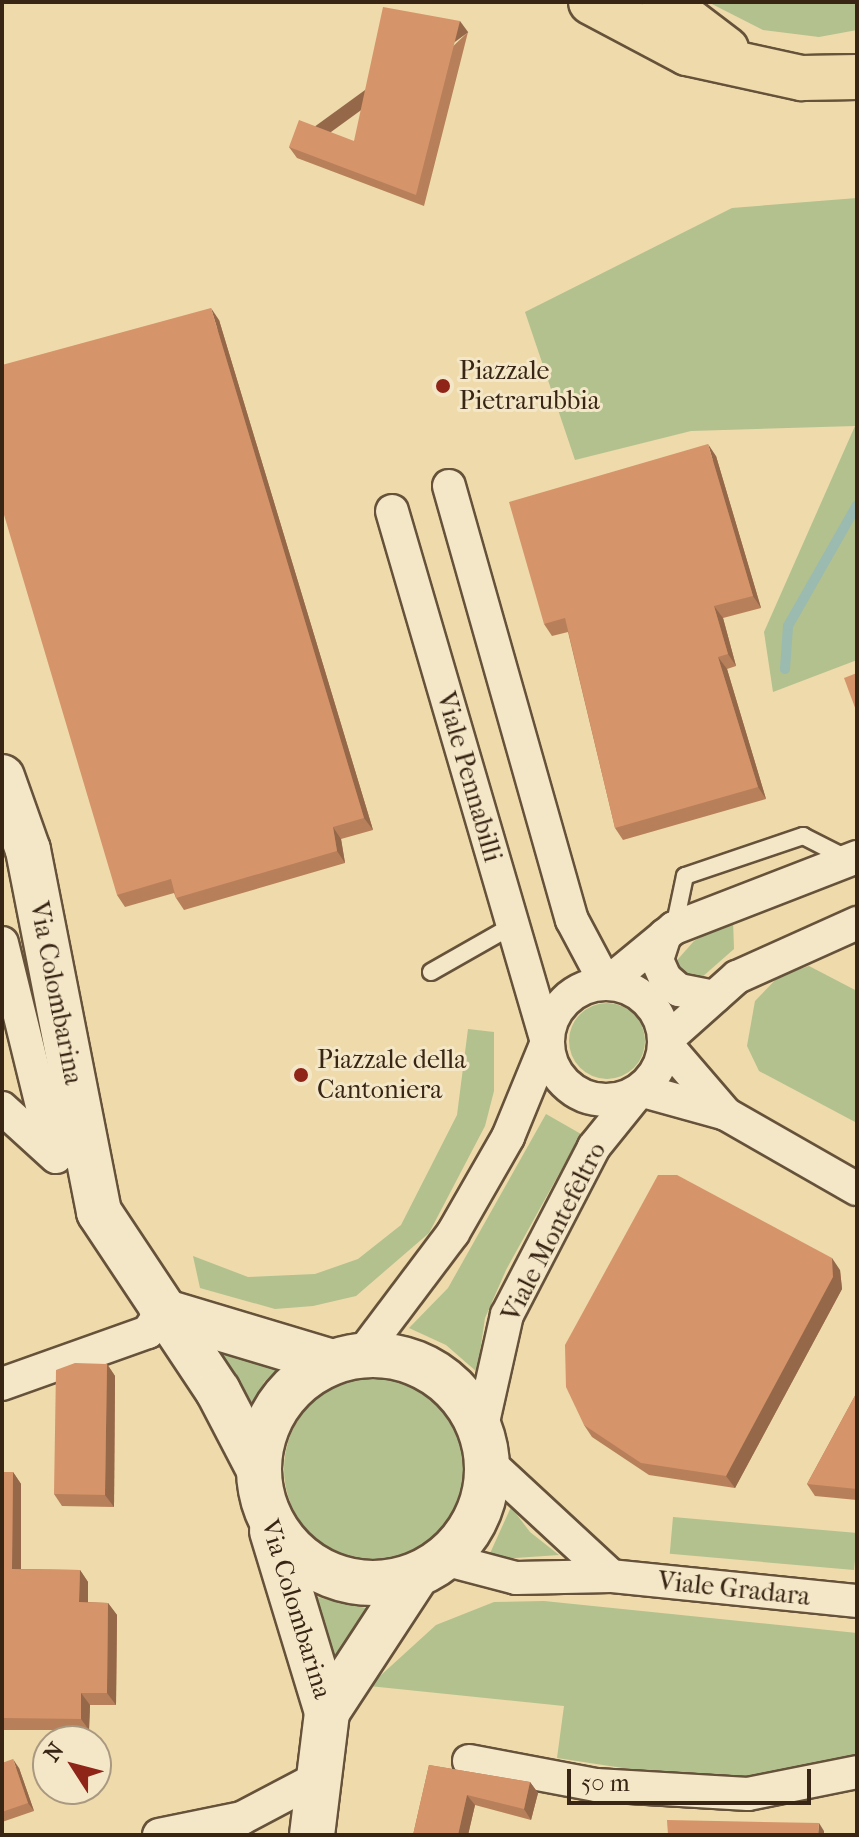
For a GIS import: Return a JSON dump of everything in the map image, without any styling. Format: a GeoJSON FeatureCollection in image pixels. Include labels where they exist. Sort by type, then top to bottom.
{"type":"FeatureCollection","features":[{"type":"Feature","properties":{"kind":"highway"},"geometry":{"type":"LineString","coordinates":[[591,2],[687,53],[762,71],[857,77]]}},
{"type":"Feature","properties":{"kind":"highway"},"geometry":{"type":"LineString","coordinates":[[664,2],[762,71]]}},
{"type":"Feature","properties":{"kind":"street"},"geometry":{"type":"LineString","coordinates":[[449,486],[572,920],[606,984],[640,995],[664,1042],[726,1114]]}},
{"type":"Feature","properties":{"kind":"street","name":"Viale Pennabilli"},"geometry":{"type":"LineString","coordinates":[[392,511],[547,1042]]}},
{"type":"Feature","properties":{"kind":"street","name":"Via Colombarina"},"geometry":{"type":"LineString","coordinates":[[2,777],[28,850],[99,1212]]}},
{"type":"Feature","properties":{"kind":"street"},"geometry":{"type":"LineString","coordinates":[[484,1446],[484,1497],[469,1531],[430,1567],[380,1584],[343,1580],[309,1565],[282,1539],[261,1487],[279,1404],[346,1358],[453,1233],[508,1137],[565,1001],[606,984],[670,932],[853,858]]}},
{"type":"Feature","properties":{"kind":"street"},"geometry":{"type":"LineString","coordinates":[[670,932],[657,960],[665,978],[679,990],[714,997]]}},
{"type":"Feature","properties":{"kind":"street"},"geometry":{"type":"LineString","coordinates":[[547,1042],[558,1077],[587,1098],[624,1098],[640,1090],[653,1077],[664,1042],[737,977],[843,936]]}},
{"type":"Feature","properties":{"kind":"street","name":"Via Colombarina"},"geometry":{"type":"LineString","coordinates":[[2,943],[54,1155]]}},
{"type":"Feature","properties":{"kind":"street"},"geometry":{"type":"LineString","coordinates":[[640,1090],[726,1114],[857,1189]]}},
{"type":"Feature","properties":{"kind":"street","name":"Viale Montefeltro"},"geometry":{"type":"LineString","coordinates":[[484,1446],[507,1315],[594,1147],[640,1090]]}},
{"type":"Feature","properties":{"kind":"street","name":"Via Colombarina"},"geometry":{"type":"LineString","coordinates":[[2,1108],[54,1155],[99,1212],[218,1391],[261,1487],[327,1712],[312,1835]]}},
{"type":"Feature","properties":{"kind":"street"},"geometry":{"type":"LineString","coordinates":[[2,1384],[148,1332],[162,1311],[346,1358],[399,1357],[435,1372],[463,1398],[484,1446],[611,1576]]}},
{"type":"Feature","properties":{"kind":"street","name":"Via Colombarina"},"geometry":{"type":"LineString","coordinates":[[327,1712],[430,1567]]}},
{"type":"Feature","properties":{"kind":"street","name":"Viale Gradara"},"geometry":{"type":"LineString","coordinates":[[430,1567],[516,1578],[611,1576],[857,1601]]}},
{"type":"Feature","properties":{"kind":"street"},"geometry":{"type":"LineString","coordinates":[[469,1761],[596,1785],[748,1794],[857,1772]]}},
{"type":"Feature","properties":{"kind":"street"},"geometry":{"type":"LineString","coordinates":[[159,1835],[242,1818],[318,1778]]}},
{"type":"Feature","properties":{"kind":"lane"},"geometry":{"type":"LineString","coordinates":[[431,972],[512,926]]}},
{"type":"Feature","properties":{"kind":"green space"},"geometry":{"type":"Polygon","coordinates":[[[708,2],[857,2],[857,30],[819,37],[763,30],[708,2]]]}},
{"type":"Feature","properties":{"kind":"green space"},"geometry":{"type":"Polygon","coordinates":[[[857,198],[857,660],[773,692],[764,632],[855,426],[691,431],[575,460],[525,312],[732,208],[857,198]]]}},
{"type":"Feature","properties":{"kind":"green space"},"geometry":{"type":"Polygon","coordinates":[[[733,920],[734,949],[693,985],[671,967],[694,941],[733,920]]]}},
{"type":"Feature","properties":{"kind":"green space"},"geometry":{"type":"Polygon","coordinates":[[[809,966],[857,991],[857,1123],[759,1071],[747,1046],[755,1001],[779,976],[809,966]]]}},
{"type":"Feature","properties":{"kind":"green space"},"geometry":{"type":"Polygon","coordinates":[[[600,1003],[614,1003],[628,1009],[639,1020],[645,1041],[642,1056],[634,1068],[614,1079],[600,1079],[586,1073],[575,1062],[569,1048],[569,1034],[575,1020],[586,1009],[600,1003]]]}},
{"type":"Feature","properties":{"kind":"green space"},"geometry":{"type":"Polygon","coordinates":[[[468,1029],[494,1032],[494,1091],[485,1126],[429,1233],[356,1296],[313,1306],[275,1309],[200,1288],[193,1256],[248,1277],[315,1274],[358,1259],[401,1225],[457,1115],[468,1029]]]}},
{"type":"Feature","properties":{"kind":"green space"},"geometry":{"type":"Polygon","coordinates":[[[546,1114],[581,1134],[506,1270],[485,1318],[477,1372],[446,1345],[409,1328],[448,1288],[546,1114]]]}},
{"type":"Feature","properties":{"kind":"green space"},"geometry":{"type":"Polygon","coordinates":[[[197,1338],[291,1356],[264,1382],[250,1418],[197,1338]]]}},
{"type":"Feature","properties":{"kind":"green space"},"geometry":{"type":"Polygon","coordinates":[[[376,1377],[411,1384],[441,1404],[461,1434],[468,1469],[461,1504],[441,1534],[411,1554],[376,1561],[341,1554],[311,1534],[291,1504],[284,1469],[291,1434],[311,1404],[341,1384],[376,1377]]]}},
{"type":"Feature","properties":{"kind":"green space"},"geometry":{"type":"Polygon","coordinates":[[[511,1507],[530,1532],[559,1555],[487,1560],[511,1507]]]}},
{"type":"Feature","properties":{"kind":"green space"},"geometry":{"type":"Polygon","coordinates":[[[673,1517],[857,1533],[854,1570],[670,1554],[673,1517]]]}},
{"type":"Feature","properties":{"kind":"green space"},"geometry":{"type":"Polygon","coordinates":[[[312,1596],[379,1611],[330,1672],[312,1596]]]}},
{"type":"Feature","properties":{"kind":"green space"},"geometry":{"type":"Polygon","coordinates":[[[544,1601],[857,1633],[857,1756],[748,1779],[682,1777],[557,1758],[564,1706],[369,1686],[436,1625],[494,1602],[544,1601]]]}},
{"type":"Feature","properties":{"kind":"building"},"geometry":{"type":"Polygon","coordinates":[[[383,7],[460,21],[416,195],[289,147],[299,120],[354,141],[383,7]]]}},
{"type":"Feature","properties":{"kind":"building"},"geometry":{"type":"Polygon","coordinates":[[[211,308],[364,818],[333,827],[337,851],[176,898],[171,879],[117,895],[2,508],[2,365],[211,308]]]}},
{"type":"Feature","properties":{"kind":"building"},"geometry":{"type":"Polygon","coordinates":[[[708,444],[753,596],[714,606],[728,654],[718,657],[758,787],[615,828],[565,618],[544,624],[509,502],[708,444]]]}},
{"type":"Feature","properties":{"kind":"building"},"geometry":{"type":"Polygon","coordinates":[[[857,673],[857,713],[844,678],[857,673]]]}},
{"type":"Feature","properties":{"kind":"building"},"geometry":{"type":"Polygon","coordinates":[[[658,1175],[677,1175],[832,1258],[833,1277],[726,1476],[641,1463],[584,1425],[566,1387],[565,1345],[658,1175]]]}},
{"type":"Feature","properties":{"kind":"building"},"geometry":{"type":"Polygon","coordinates":[[[75,1363],[107,1364],[105,1495],[54,1494],[56,1370],[75,1363]]]}},
{"type":"Feature","properties":{"kind":"building"},"geometry":{"type":"Polygon","coordinates":[[[857,1392],[857,1489],[807,1484],[857,1392]]]}},
{"type":"Feature","properties":{"kind":"building"},"geometry":{"type":"Polygon","coordinates":[[[2,1472],[13,1472],[12,1569],[80,1570],[79,1602],[108,1603],[107,1693],[81,1693],[81,1719],[2,1718],[2,1472]]]}},
{"type":"Feature","properties":{"kind":"building"},"geometry":{"type":"Polygon","coordinates":[[[13,1759],[28,1803],[2,1812],[2,1763],[13,1759]]]}},
{"type":"Feature","properties":{"kind":"building"},"geometry":{"type":"Polygon","coordinates":[[[429,1765],[530,1782],[524,1809],[467,1795],[458,1835],[413,1835],[429,1765]]]}},
{"type":"Feature","properties":{"kind":"building"},"geometry":{"type":"Polygon","coordinates":[[[667,1820],[819,1823],[818,1835],[668,1835],[667,1820]]]}},
{"type":"Feature","properties":{"kind":"waterway"},"geometry":{"type":"LineString","coordinates":[[785,669],[788,626],[857,505]]}},
{"type":"Feature","properties":{"kind":"place","name":"Piazzale Pietrarubbia"},"geometry":{"type":"Point","coordinates":[443,386]}},
{"type":"Feature","properties":{"kind":"place","name":"Piazzale della Cantoniera"},"geometry":{"type":"Point","coordinates":[301,1075]}}]}
